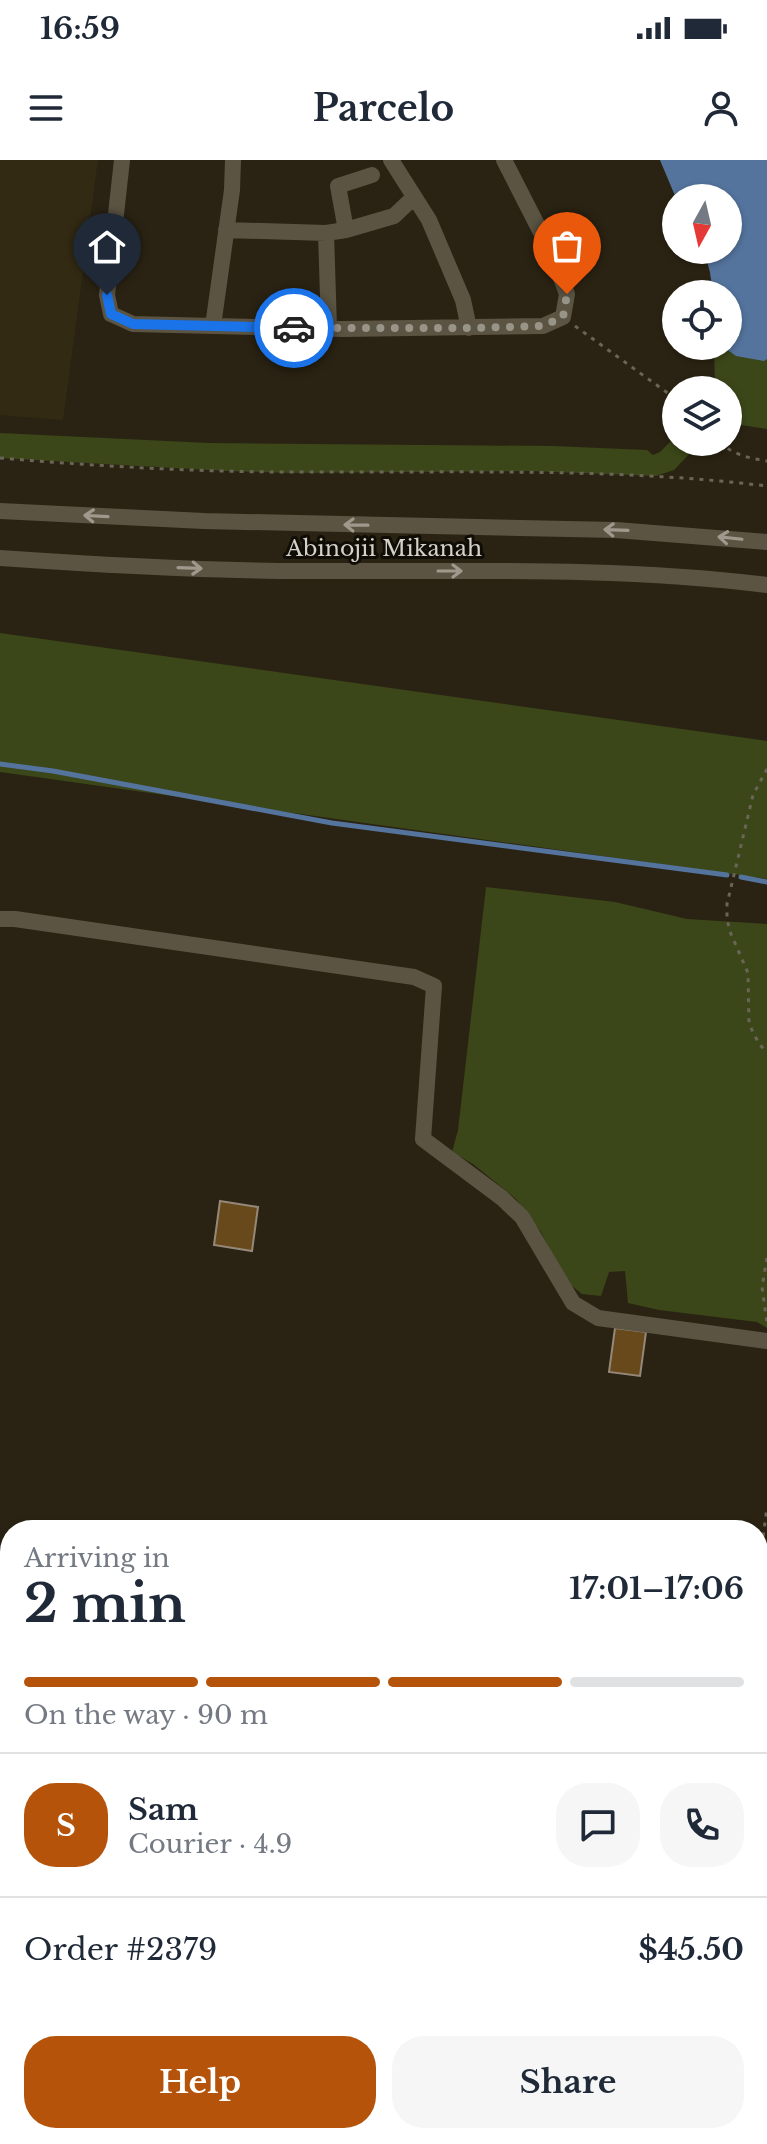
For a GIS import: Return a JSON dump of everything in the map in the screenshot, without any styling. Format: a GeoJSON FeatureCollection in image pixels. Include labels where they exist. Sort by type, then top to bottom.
{"type":"FeatureCollection","features":[{"type":"Feature","properties":{"kind":"street"},"geometry":{"type":"LineString","coordinates":[[122,160],[107,295],[111,314],[133,324],[329,328],[543,326],[563,317],[567,294],[551,252],[504,160]]}},
{"type":"Feature","properties":{"kind":"street"},"geometry":{"type":"LineString","coordinates":[[213,326],[232,190],[233,160]]}},
{"type":"Feature","properties":{"kind":"street"},"geometry":{"type":"LineString","coordinates":[[391,160],[429,220],[463,300],[469,328]]}},
{"type":"Feature","properties":{"kind":"street"},"geometry":{"type":"LineString","coordinates":[[346,230],[338,186],[372,175]]}},
{"type":"Feature","properties":{"kind":"street"},"geometry":{"type":"LineString","coordinates":[[226,230],[326,233],[346,230],[394,216],[414,197]]}},
{"type":"Feature","properties":{"kind":"street"},"geometry":{"type":"LineString","coordinates":[[326,233],[329,328]]}},
{"type":"Feature","properties":{"kind":"street","name":"Abinojii Mikanah"},"geometry":{"type":"LineString","coordinates":[[0,511],[204,521],[616,530],[767,542]]}},
{"type":"Feature","properties":{"kind":"street","name":"Abinojii Mikanah"},"geometry":{"type":"LineString","coordinates":[[0,558],[301,571],[601,572],[767,585]]}},
{"type":"Feature","properties":{"kind":"street"},"geometry":{"type":"LineString","coordinates":[[0,919],[414,977],[434,986],[423,1139],[502,1198],[522,1217],[573,1303],[598,1318],[767,1341]]}},
{"type":"Feature","properties":{"kind":"path"},"geometry":{"type":"LineString","coordinates":[[563,317],[662,389]]}},
{"type":"Feature","properties":{"kind":"path"},"geometry":{"type":"LineString","coordinates":[[741,456],[767,461]]}},
{"type":"Feature","properties":{"kind":"path"},"geometry":{"type":"LineString","coordinates":[[0,458],[289,473],[529,471],[716,480],[767,486]]}},
{"type":"Feature","properties":{"kind":"path"},"geometry":{"type":"LineString","coordinates":[[767,769],[753,795],[729,894],[727,920],[748,973],[749,1024],[759,1044],[767,1052]]}},
{"type":"Feature","properties":{"kind":"path"},"geometry":{"type":"LineString","coordinates":[[767,1258],[762,1287],[767,1323]]}},
{"type":"Feature","properties":{"kind":"shaded area"},"geometry":{"type":"Polygon","coordinates":[[[0,160],[98,160],[63,420],[0,415],[0,160]]]}},
{"type":"Feature","properties":{"kind":"green space"},"geometry":{"type":"Polygon","coordinates":[[[660,160],[767,160],[767,429],[742,425],[742,376],[715,376],[714,360],[742,360],[742,280],[711,280],[708,264],[742,264],[742,184],[670,184],[660,160]]]}},
{"type":"Feature","properties":{"kind":"green space"},"geometry":{"type":"Polygon","coordinates":[[[0,433],[209,443],[553,446],[647,450],[653,455],[662,450],[662,456],[687,456],[674,470],[656,476],[529,471],[289,473],[0,458],[0,433]]]}},
{"type":"Feature","properties":{"kind":"green space"},"geometry":{"type":"Polygon","coordinates":[[[0,633],[767,741],[767,879],[0,772],[0,633]]]}},
{"type":"Feature","properties":{"kind":"green space"},"geometry":{"type":"Polygon","coordinates":[[[486,887],[615,902],[687,919],[767,924],[767,1328],[757,1322],[659,1310],[628,1303],[625,1271],[609,1272],[601,1296],[582,1294],[567,1282],[541,1232],[516,1199],[473,1164],[452,1152],[458,1130],[486,887]]]}},
{"type":"Feature","properties":{"kind":"water"},"geometry":{"type":"Polygon","coordinates":[[[660,160],[767,160],[767,359],[764,361],[742,357],[742,280],[711,280],[708,264],[742,264],[742,184],[670,184],[660,160]]]}},
{"type":"Feature","properties":{"kind":"building"},"geometry":{"type":"Polygon","coordinates":[[[220,1201],[258,1207],[252,1251],[214,1245],[220,1201]]]}},
{"type":"Feature","properties":{"kind":"building"},"geometry":{"type":"Polygon","coordinates":[[[615,1328],[646,1332],[640,1376],[609,1372],[615,1328]]]}},
{"type":"Feature","properties":{"kind":"waterway"},"geometry":{"type":"LineString","coordinates":[[0,764],[332,823],[727,875]]}},
{"type":"Feature","properties":{"kind":"waterway"},"geometry":{"type":"LineString","coordinates":[[741,877],[767,882]]}},
{"type":"Feature","properties":{"kind":"way so far"},"geometry":{"type":"LineString","coordinates":[[294,328],[543,326],[563,317],[567,294]]}},
{"type":"Feature","properties":{"kind":"route"},"geometry":{"type":"LineString","coordinates":[[107,295],[111,314],[133,324],[294,328]]}}]}
